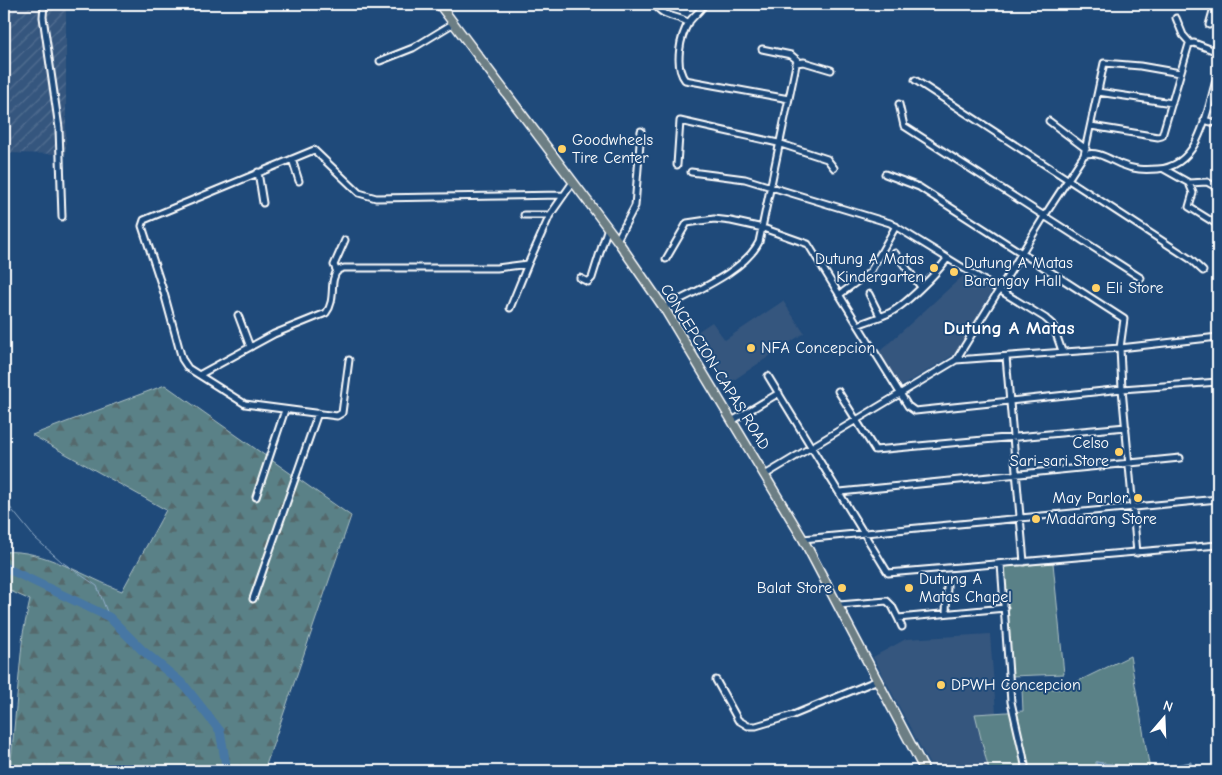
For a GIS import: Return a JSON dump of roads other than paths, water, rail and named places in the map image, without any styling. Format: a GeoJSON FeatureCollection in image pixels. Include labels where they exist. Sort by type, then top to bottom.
{"type":"FeatureCollection","features":[{"type":"Feature","properties":{"kind":"main road","name":"CONCEPCION-CAPAS ROAD"},"geometry":{"type":"LineString","coordinates":[[440,4],[608,227],[664,308],[803,539],[925,771]]}},
{"type":"Feature","properties":{"kind":"street"},"geometry":{"type":"LineString","coordinates":[[44,4],[44,18],[58,128],[62,217]]}},
{"type":"Feature","properties":{"kind":"street"},"geometry":{"type":"LineString","coordinates":[[655,4],[661,12],[683,18],[689,22]]}},
{"type":"Feature","properties":{"kind":"street"},"geometry":{"type":"LineString","coordinates":[[704,4],[689,22],[680,51],[681,70],[685,80],[789,99]]}},
{"type":"Feature","properties":{"kind":"street"},"geometry":{"type":"LineString","coordinates":[[1209,25],[1216,7]]}},
{"type":"Feature","properties":{"kind":"street"},"geometry":{"type":"LineString","coordinates":[[1176,18],[1183,35],[1190,43],[1218,52]]}},
{"type":"Feature","properties":{"kind":"street"},"geometry":{"type":"LineString","coordinates":[[380,61],[413,48],[454,23]]}},
{"type":"Feature","properties":{"kind":"street"},"geometry":{"type":"LineString","coordinates":[[1091,126],[1160,137],[1167,125],[1180,73],[1190,43]]}},
{"type":"Feature","properties":{"kind":"street"},"geometry":{"type":"LineString","coordinates":[[664,308],[718,278],[750,257],[759,242],[771,188],[778,143],[796,64],[794,56],[762,49]]}},
{"type":"Feature","properties":{"kind":"street"},"geometry":{"type":"LineString","coordinates":[[796,64],[804,62],[831,70]]}},
{"type":"Feature","properties":{"kind":"street"},"geometry":{"type":"LineString","coordinates":[[956,360],[1021,252],[1084,156],[1104,63],[1140,66],[1180,73]]}},
{"type":"Feature","properties":{"kind":"street"},"geometry":{"type":"LineString","coordinates":[[1084,156],[1094,154],[1139,170],[1164,169],[1184,159],[1193,150],[1216,90],[1218,74]]}},
{"type":"Feature","properties":{"kind":"street"},"geometry":{"type":"LineString","coordinates":[[915,80],[1190,259],[1203,271]]}},
{"type":"Feature","properties":{"kind":"street"},"geometry":{"type":"LineString","coordinates":[[1098,92],[1172,103]]}},
{"type":"Feature","properties":{"kind":"street"},"geometry":{"type":"LineString","coordinates":[[898,104],[904,126],[1141,278]]}},
{"type":"Feature","properties":{"kind":"street"},"geometry":{"type":"LineString","coordinates":[[1204,120],[1218,124]]}},
{"type":"Feature","properties":{"kind":"street"},"geometry":{"type":"LineString","coordinates":[[678,165],[680,121],[778,143],[827,159],[834,168]]}},
{"type":"Feature","properties":{"kind":"street"},"geometry":{"type":"LineString","coordinates":[[1049,121],[1086,149]]}},
{"type":"Feature","properties":{"kind":"street"},"geometry":{"type":"LineString","coordinates":[[617,240],[635,206],[641,131]]}},
{"type":"Feature","properties":{"kind":"street"},"geometry":{"type":"LineString","coordinates":[[349,360],[340,416],[254,406],[238,401],[188,368],[182,359],[164,293],[148,250],[142,221],[310,151],[318,152],[335,172],[360,193],[376,198],[563,195]]}},
{"type":"Feature","properties":{"kind":"street"},"geometry":{"type":"LineString","coordinates":[[292,158],[299,181]]}},
{"type":"Feature","properties":{"kind":"street"},"geometry":{"type":"LineString","coordinates":[[1164,169],[1189,183],[1201,181],[1218,188]]}},
{"type":"Feature","properties":{"kind":"street"},"geometry":{"type":"LineString","coordinates":[[258,172],[263,203]]}},
{"type":"Feature","properties":{"kind":"street"},"geometry":{"type":"LineString","coordinates":[[691,172],[745,179],[871,216],[896,226],[1053,325],[1062,351]]}},
{"type":"Feature","properties":{"kind":"street"},"geometry":{"type":"LineString","coordinates":[[885,174],[919,187],[1122,315],[1125,323],[1120,348],[1122,389],[1137,553]]}},
{"type":"Feature","properties":{"kind":"street"},"geometry":{"type":"LineString","coordinates":[[510,308],[550,215],[573,182]]}},
{"type":"Feature","properties":{"kind":"street"},"geometry":{"type":"LineString","coordinates":[[1189,183],[1193,196],[1188,206],[1218,225]]}},
{"type":"Feature","properties":{"kind":"street"},"geometry":{"type":"LineString","coordinates":[[524,215],[550,215]]}},
{"type":"Feature","properties":{"kind":"street"},"geometry":{"type":"LineString","coordinates":[[666,259],[685,225],[691,221],[714,219],[763,228],[808,244],[899,393],[908,406],[916,410],[1122,389],[1218,382]]}},
{"type":"Feature","properties":{"kind":"street"},"geometry":{"type":"LineString","coordinates":[[839,295],[871,270],[896,226]]}},
{"type":"Feature","properties":{"kind":"street"},"geometry":{"type":"LineString","coordinates":[[580,278],[588,282],[592,278],[608,227]]}},
{"type":"Feature","properties":{"kind":"street"},"geometry":{"type":"LineString","coordinates":[[337,272],[334,265],[346,240]]}},
{"type":"Feature","properties":{"kind":"street"},"geometry":{"type":"LineString","coordinates":[[894,253],[921,287]]}},
{"type":"Feature","properties":{"kind":"street"},"geometry":{"type":"LineString","coordinates":[[858,325],[893,311],[937,273],[947,259]]}},
{"type":"Feature","properties":{"kind":"street"},"geometry":{"type":"LineString","coordinates":[[199,375],[302,321],[326,313],[333,298],[334,278],[337,272],[344,268],[497,268],[528,264]]}},
{"type":"Feature","properties":{"kind":"street"},"geometry":{"type":"LineString","coordinates":[[869,294],[880,316]]}},
{"type":"Feature","properties":{"kind":"street"},"geometry":{"type":"LineString","coordinates":[[238,315],[250,347]]}},
{"type":"Feature","properties":{"kind":"street"},"geometry":{"type":"LineString","coordinates":[[765,475],[956,360],[1120,348],[1218,337]]}},
{"type":"Feature","properties":{"kind":"street"},"geometry":{"type":"LineString","coordinates":[[1006,357],[1024,562]]}},
{"type":"Feature","properties":{"kind":"street"},"geometry":{"type":"LineString","coordinates":[[768,376],[840,492],[884,570],[892,574],[1218,545]]}},
{"type":"Feature","properties":{"kind":"street"},"geometry":{"type":"LineString","coordinates":[[838,391],[875,450],[1126,427]]}},
{"type":"Feature","properties":{"kind":"street"},"geometry":{"type":"LineString","coordinates":[[732,420],[778,393]]}},
{"type":"Feature","properties":{"kind":"street"},"geometry":{"type":"LineString","coordinates":[[256,497],[285,410]]}},
{"type":"Feature","properties":{"kind":"street"},"geometry":{"type":"LineString","coordinates":[[253,599],[318,413]]}},
{"type":"Feature","properties":{"kind":"street"},"geometry":{"type":"LineString","coordinates":[[840,492],[1180,458]]}},
{"type":"Feature","properties":{"kind":"street"},"geometry":{"type":"LineString","coordinates":[[803,539],[1218,499]]}},
{"type":"Feature","properties":{"kind":"street"},"geometry":{"type":"LineString","coordinates":[[1001,564],[1010,694],[1022,750],[1023,771]]}},
{"type":"Feature","properties":{"kind":"street"},"geometry":{"type":"LineString","coordinates":[[946,613],[947,585]]}},
{"type":"Feature","properties":{"kind":"street"},"geometry":{"type":"LineString","coordinates":[[839,605],[887,601],[892,606],[902,628]]}},
{"type":"Feature","properties":{"kind":"street"},"geometry":{"type":"LineString","coordinates":[[898,618],[1005,608]]}},
{"type":"Feature","properties":{"kind":"street"},"geometry":{"type":"LineString","coordinates":[[716,680],[738,720],[748,726],[756,726],[793,715],[878,680]]}},
{"type":"Feature","properties":{"kind":"water"},"geometry":{"type":"Polygon","coordinates":[[[1096,762],[1150,770],[1191,762],[1191,771],[1097,771],[1096,762]]]}},
{"type":"Feature","properties":{"kind":"waterway"},"geometry":{"type":"LineString","coordinates":[[4,500],[35,538],[62,562],[97,586],[109,617]]}},
{"type":"Feature","properties":{"kind":"waterway"},"geometry":{"type":"LineString","coordinates":[[4,567],[109,617],[142,650],[184,685],[220,731],[227,771]]}},
{"type":"Feature","properties":{"kind":"place","name":"Goodwheels Tire Center"},"geometry":{"type":"Point","coordinates":[562,149]}},
{"type":"Feature","properties":{"kind":"place","name":"Dutung A Matas Kindergarten"},"geometry":{"type":"Point","coordinates":[934,268]}},
{"type":"Feature","properties":{"kind":"place","name":"Dutung A Matas Barangay Hall"},"geometry":{"type":"Point","coordinates":[954,272]}},
{"type":"Feature","properties":{"kind":"place","name":"Eli Store"},"geometry":{"type":"Point","coordinates":[1096,288]}},
{"type":"Feature","properties":{"kind":"place","name":"NFA Concepcion"},"geometry":{"type":"Point","coordinates":[751,348]}},
{"type":"Feature","properties":{"kind":"place","name":"Celso Sari-sari Store"},"geometry":{"type":"Point","coordinates":[1119,452]}},
{"type":"Feature","properties":{"kind":"place","name":"May Parlor"},"geometry":{"type":"Point","coordinates":[1138,498]}},
{"type":"Feature","properties":{"kind":"place","name":"Madarang Store"},"geometry":{"type":"Point","coordinates":[1036,519]}},
{"type":"Feature","properties":{"kind":"place","name":"Balat Store"},"geometry":{"type":"Point","coordinates":[842,588]}},
{"type":"Feature","properties":{"kind":"place","name":"Dutung A Matas Chapel"},"geometry":{"type":"Point","coordinates":[909,588]}},
{"type":"Feature","properties":{"kind":"place","name":"DPWH Concepcion"},"geometry":{"type":"Point","coordinates":[941,685]}},
{"type":"Feature","properties":{"kind":"district","name":"Dutung A Matas"},"geometry":{"type":"Point","coordinates":[1009,328]}}]}
